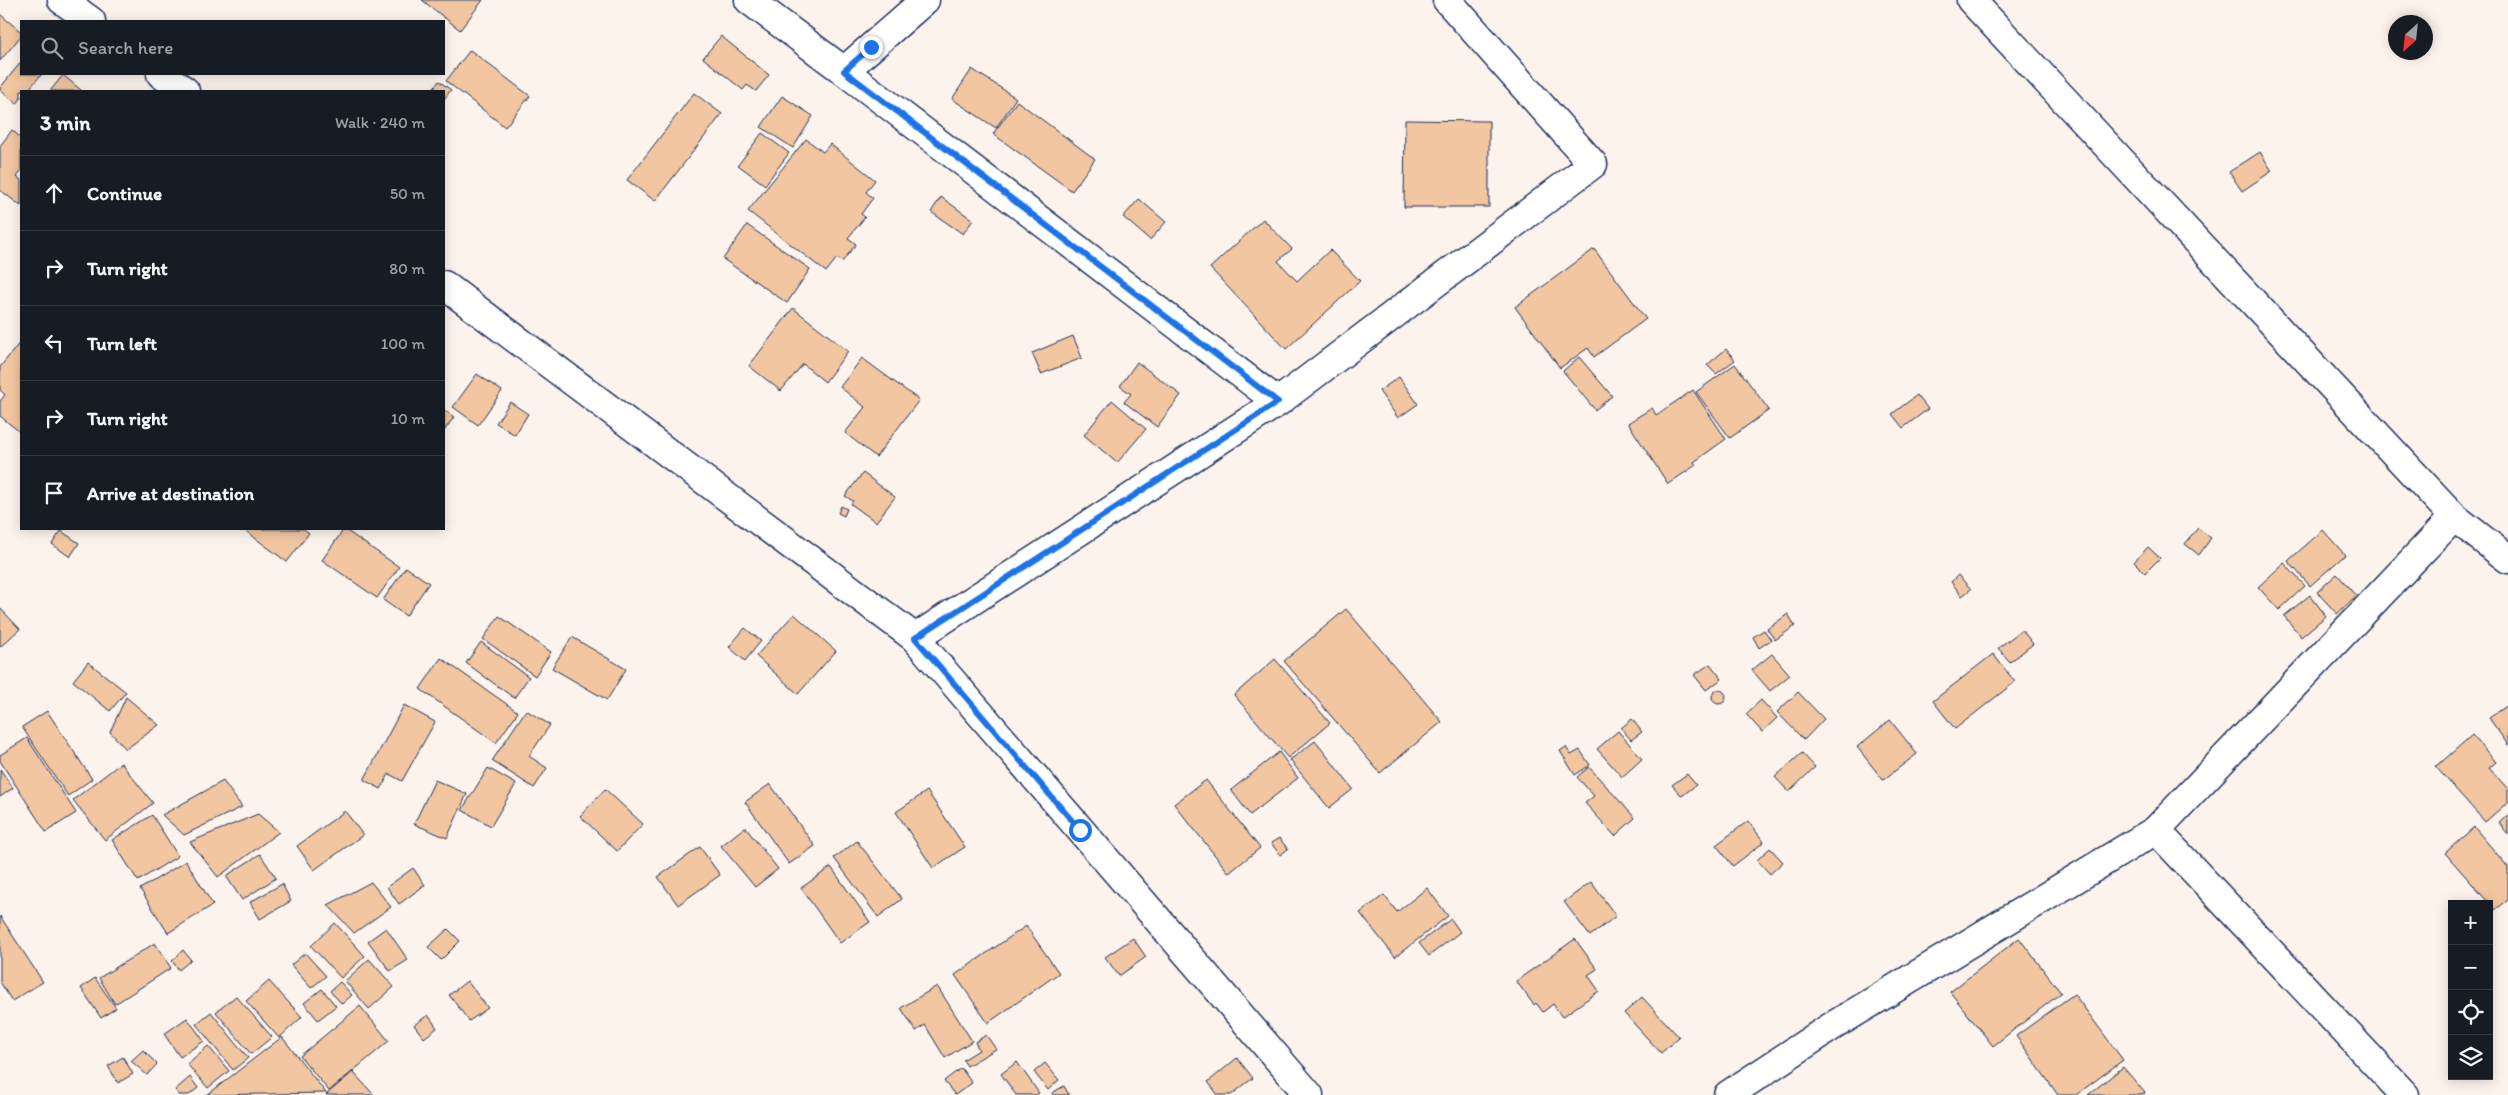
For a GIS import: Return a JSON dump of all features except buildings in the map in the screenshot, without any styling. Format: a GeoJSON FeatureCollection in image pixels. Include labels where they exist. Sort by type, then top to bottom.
{"type":"FeatureCollection","features":[{"type":"Feature","properties":{"kind":"street"},"geometry":{"type":"LineString","coordinates":[[62,0],[90,20]]}},
{"type":"Feature","properties":{"kind":"street"},"geometry":{"type":"LineString","coordinates":[[749,0],[1278,402]]}},
{"type":"Feature","properties":{"kind":"street"},"geometry":{"type":"LineString","coordinates":[[844,71],[925,0]]}},
{"type":"Feature","properties":{"kind":"street"},"geometry":{"type":"LineString","coordinates":[[915,638],[1278,402],[1593,164],[1447,0]]}},
{"type":"Feature","properties":{"kind":"street"},"geometry":{"type":"LineString","coordinates":[[1970,0],[2454,517],[2508,559]]}},
{"type":"Feature","properties":{"kind":"street"},"geometry":{"type":"LineString","coordinates":[[162,75],[184,90]]}},
{"type":"Feature","properties":{"kind":"street"},"geometry":{"type":"LineString","coordinates":[[445,286],[915,638],[1309,1095]]}},
{"type":"Feature","properties":{"kind":"street"},"geometry":{"type":"LineString","coordinates":[[1728,1095],[1831,1027],[2156,830],[2454,517]]}},
{"type":"Feature","properties":{"kind":"street"},"geometry":{"type":"LineString","coordinates":[[2156,830],[2406,1095]]}},
{"type":"Feature","properties":{"kind":"route"},"geometry":{"type":"LineString","coordinates":[[871,47],[844,71],[1278,402],[915,638],[1080,830]]}}]}
